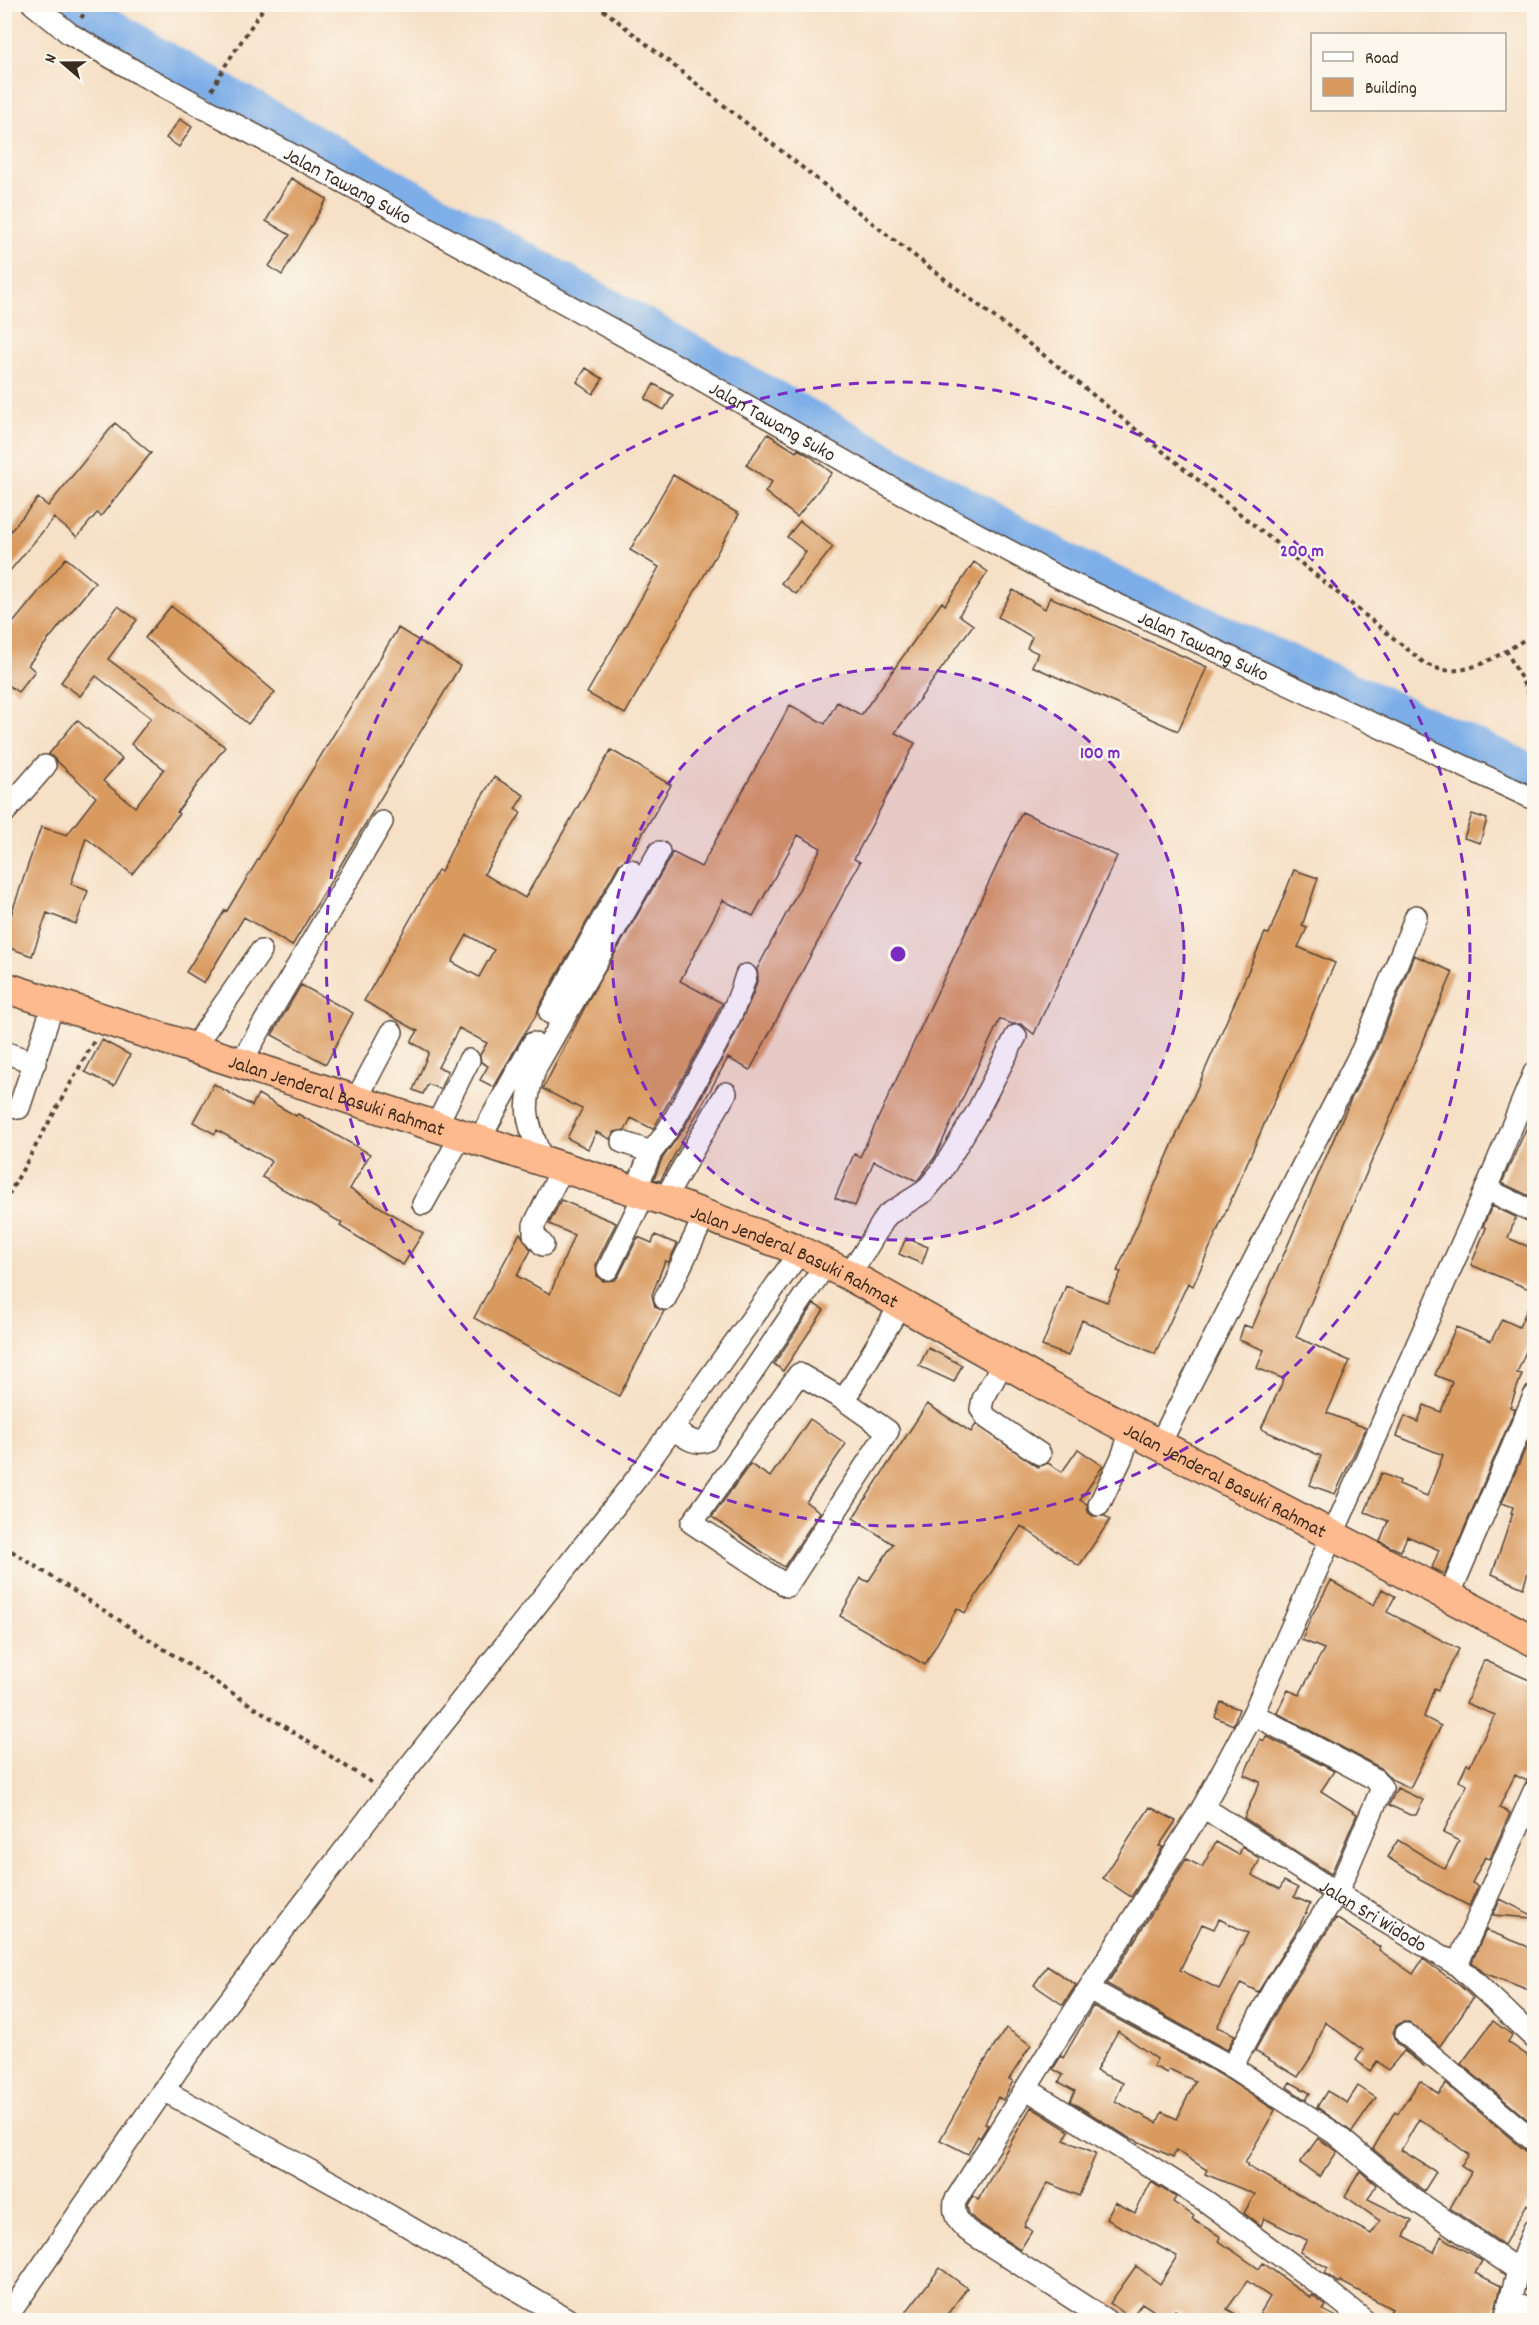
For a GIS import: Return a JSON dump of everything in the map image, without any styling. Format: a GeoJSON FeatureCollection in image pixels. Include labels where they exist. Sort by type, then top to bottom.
{"type":"FeatureCollection","features":[{"type":"Feature","properties":{"kind":"highway","name":"Jalan Jenderal Basuki Rahmat"},"geometry":{"type":"LineString","coordinates":[[4,987],[648,1194],[824,1263],[1159,1445],[1534,1641]]}},
{"type":"Feature","properties":{"kind":"street","name":"Jalan Tawang Suko"},"geometry":{"type":"LineString","coordinates":[[33,4],[70,34],[142,75],[379,201],[626,337],[906,496],[1058,577],[1534,800]]}},
{"type":"Feature","properties":{"kind":"street"},"geometry":{"type":"LineString","coordinates":[[4,813],[45,766]]}},
{"type":"Feature","properties":{"kind":"street"},"geometry":{"type":"LineString","coordinates":[[241,1062],[382,822]]}},
{"type":"Feature","properties":{"kind":"street"},"geometry":{"type":"LineString","coordinates":[[543,1245],[534,1234],[534,1225],[552,1163],[526,1111],[528,1091],[536,1067],[659,852]]}},
{"type":"Feature","properties":{"kind":"street"},"geometry":{"type":"LineString","coordinates":[[423,1204],[459,1133],[630,870]]}},
{"type":"Feature","properties":{"kind":"street"},"geometry":{"type":"LineString","coordinates":[[1159,1445],[1363,1048],[1416,916]]}},
{"type":"Feature","properties":{"kind":"street"},"geometry":{"type":"LineString","coordinates":[[194,1047],[261,951]]}},
{"type":"Feature","properties":{"kind":"street"},"geometry":{"type":"LineString","coordinates":[[648,1194],[651,1152],[663,1138],[704,1066],[739,1000],[746,975]]}},
{"type":"Feature","properties":{"kind":"street"},"geometry":{"type":"LineString","coordinates":[[16,1097],[35,1063],[54,1002]]}},
{"type":"Feature","properties":{"kind":"street"},"geometry":{"type":"LineString","coordinates":[[356,1100],[392,1032]]}},
{"type":"Feature","properties":{"kind":"street"},"geometry":{"type":"LineString","coordinates":[[5,2320],[187,2056],[388,1793],[637,1478],[771,1293],[824,1263],[861,1257],[887,1215],[925,1191],[941,1172],[977,1112],[1016,1036]]}},
{"type":"Feature","properties":{"kind":"street"},"geometry":{"type":"LineString","coordinates":[[4,1052],[35,1063]]}},
{"type":"Feature","properties":{"kind":"street"},"geometry":{"type":"LineString","coordinates":[[459,1133],[469,1060]]}},
{"type":"Feature","properties":{"kind":"street"},"geometry":{"type":"LineString","coordinates":[[1106,2320],[968,2231],[958,2222],[953,2212],[956,2201],[1203,1807],[1253,1714],[1486,1189],[1534,1073]]}},
{"type":"Feature","properties":{"kind":"street"},"geometry":{"type":"LineString","coordinates":[[608,1269],[648,1194],[726,1093]]}},
{"type":"Feature","properties":{"kind":"street"},"geometry":{"type":"LineString","coordinates":[[622,1142],[651,1152]]}},
{"type":"Feature","properties":{"kind":"street"},"geometry":{"type":"LineString","coordinates":[[1486,1189],[1534,1212]]}},
{"type":"Feature","properties":{"kind":"street"},"geometry":{"type":"LineString","coordinates":[[665,1299],[705,1215]]}},
{"type":"Feature","properties":{"kind":"street"},"geometry":{"type":"LineString","coordinates":[[672,1429],[694,1442],[706,1441],[824,1263]]}},
{"type":"Feature","properties":{"kind":"street"},"geometry":{"type":"LineString","coordinates":[[771,1293],[796,1308]]}},
{"type":"Feature","properties":{"kind":"street"},"geometry":{"type":"LineString","coordinates":[[844,1400],[901,1304]]}},
{"type":"Feature","properties":{"kind":"street"},"geometry":{"type":"LineString","coordinates":[[742,1334],[767,1352]]}},
{"type":"Feature","properties":{"kind":"street"},"geometry":{"type":"LineString","coordinates":[[1004,1361],[983,1399],[981,1409],[987,1418],[1040,1454]]}},
{"type":"Feature","properties":{"kind":"street"},"geometry":{"type":"LineString","coordinates":[[714,1371],[741,1390]]}},
{"type":"Feature","properties":{"kind":"street"},"geometry":{"type":"LineString","coordinates":[[799,1374],[844,1400],[888,1431],[787,1586],[693,1523],[799,1374]]}},
{"type":"Feature","properties":{"kind":"street"},"geometry":{"type":"LineString","coordinates":[[1449,1596],[1534,1396]]}},
{"type":"Feature","properties":{"kind":"street"},"geometry":{"type":"LineString","coordinates":[[1100,1505],[1122,1457],[1131,1430]]}},
{"type":"Feature","properties":{"kind":"street"},"geometry":{"type":"LineString","coordinates":[[1232,2067],[1275,1987],[1337,1893],[1382,1788],[1376,1779],[1253,1714]]}},
{"type":"Feature","properties":{"kind":"street"},"geometry":{"type":"LineString","coordinates":[[1457,1965],[1534,1791]]}},
{"type":"Feature","properties":{"kind":"street","name":"Jalan Sri Widodo"},"geometry":{"type":"LineString","coordinates":[[1203,1807],[1337,1893],[1457,1965],[1534,2038]]}},
{"type":"Feature","properties":{"kind":"street"},"geometry":{"type":"LineString","coordinates":[[1089,1989],[1232,2067],[1334,2133],[1412,2198],[1518,2270]]}},
{"type":"Feature","properties":{"kind":"street"},"geometry":{"type":"LineString","coordinates":[[1406,2034],[1534,2141]]}},
{"type":"Feature","properties":{"kind":"street"},"geometry":{"type":"LineString","coordinates":[[1027,2089],[1208,2202],[1364,2320]]}},
{"type":"Feature","properties":{"kind":"street"},"geometry":{"type":"LineString","coordinates":[[164,2090],[349,2192],[569,2320]]}},
{"type":"Feature","properties":{"kind":"street"},"geometry":{"type":"LineString","coordinates":[[1534,2229],[1518,2270],[1507,2312],[1534,2310]]}},
{"type":"Feature","properties":{"kind":"path"},"geometry":{"type":"LineString","coordinates":[[79,22],[91,4]]}},
{"type":"Feature","properties":{"kind":"path"},"geometry":{"type":"LineString","coordinates":[[209,97],[223,69],[266,4]]}},
{"type":"Feature","properties":{"kind":"path"},"geometry":{"type":"LineString","coordinates":[[596,4],[890,237],[1050,360],[1423,662],[1434,669],[1454,672],[1476,666],[1534,634]]}},
{"type":"Feature","properties":{"kind":"path"},"geometry":{"type":"LineString","coordinates":[[1506,650],[1528,692],[1534,711]]}},
{"type":"Feature","properties":{"kind":"path"},"geometry":{"type":"LineString","coordinates":[[4,1203],[106,1019]]}},
{"type":"Feature","properties":{"kind":"path"},"geometry":{"type":"LineString","coordinates":[[4,1546],[388,1793]]}},
{"type":"Feature","properties":{"kind":"building"},"geometry":{"type":"Polygon","coordinates":[[[180,119],[192,127],[179,147],[166,138],[180,119]]]}},
{"type":"Feature","properties":{"kind":"building"},"geometry":{"type":"Polygon","coordinates":[[[291,178],[327,199],[282,275],[269,266],[290,235],[266,221],[291,178]]]}},
{"type":"Feature","properties":{"kind":"building"},"geometry":{"type":"Polygon","coordinates":[[[586,368],[603,379],[593,394],[577,382],[586,368]]]}},
{"type":"Feature","properties":{"kind":"building"},"geometry":{"type":"Polygon","coordinates":[[[654,384],[673,395],[664,410],[645,399],[654,384]]]}},
{"type":"Feature","properties":{"kind":"building"},"geometry":{"type":"Polygon","coordinates":[[[115,423],[151,453],[101,516],[97,513],[77,537],[54,518],[4,578],[4,539],[38,498],[48,506],[115,423]]]}},
{"type":"Feature","properties":{"kind":"building"},"geometry":{"type":"Polygon","coordinates":[[[768,434],[796,452],[798,449],[832,473],[797,517],[765,492],[772,482],[746,465],[768,434]]]}},
{"type":"Feature","properties":{"kind":"building"},"geometry":{"type":"Polygon","coordinates":[[[673,475],[739,514],[625,714],[587,693],[659,567],[630,550],[673,475]]]}},
{"type":"Feature","properties":{"kind":"building"},"geometry":{"type":"Polygon","coordinates":[[[800,521],[833,547],[796,594],[781,583],[806,552],[787,537],[800,521]]]}},
{"type":"Feature","properties":{"kind":"building"},"geometry":{"type":"Polygon","coordinates":[[[66,558],[95,582],[28,665],[35,671],[18,692],[4,682],[4,634],[66,558]]]}},
{"type":"Feature","properties":{"kind":"building"},"geometry":{"type":"Polygon","coordinates":[[[974,562],[988,572],[959,615],[973,625],[895,733],[915,743],[854,859],[860,862],[750,1070],[728,1058],[660,1181],[654,1179],[662,1159],[684,1128],[733,1039],[753,994],[758,978],[757,969],[821,848],[798,835],[753,916],[723,900],[680,981],[722,1003],[703,1042],[653,1129],[631,1118],[625,1130],[614,1132],[610,1139],[596,1132],[588,1149],[567,1138],[582,1109],[543,1089],[590,997],[672,852],[701,867],[790,705],[825,724],[837,702],[861,715],[942,602],[945,605],[974,562]]]}},
{"type":"Feature","properties":{"kind":"building"},"geometry":{"type":"Polygon","coordinates":[[[1013,590],[1045,609],[1050,597],[1207,667],[1178,731],[1032,666],[1038,653],[1027,648],[1032,637],[998,617],[1013,590]]]}},
{"type":"Feature","properties":{"kind":"building"},"geometry":{"type":"Polygon","coordinates":[[[118,606],[137,620],[108,659],[225,747],[177,812],[179,814],[132,874],[86,838],[71,884],[88,891],[76,924],[47,913],[32,956],[4,946],[4,935],[41,827],[67,835],[96,797],[49,754],[77,720],[122,759],[103,781],[135,807],[164,769],[131,744],[151,718],[96,676],[80,696],[61,682],[118,606]]]}},
{"type":"Feature","properties":{"kind":"building"},"geometry":{"type":"Polygon","coordinates":[[[171,606],[275,692],[248,724],[145,638],[171,606]]]}},
{"type":"Feature","properties":{"kind":"building"},"geometry":{"type":"Polygon","coordinates":[[[398,628],[460,666],[292,946],[244,917],[204,983],[186,972],[225,910],[227,911],[398,628]]]}},
{"type":"Feature","properties":{"kind":"building"},"geometry":{"type":"Polygon","coordinates":[[[611,750],[671,785],[629,857],[619,864],[537,1014],[494,1087],[480,1080],[488,1066],[481,1062],[480,1055],[487,1043],[459,1028],[438,1067],[448,1071],[440,1089],[428,1084],[423,1094],[413,1090],[429,1052],[411,1042],[418,1031],[364,1001],[438,870],[441,872],[460,832],[494,777],[524,795],[515,809],[521,813],[484,874],[525,898],[611,750]],[[467,935],[452,962],[479,977],[494,950],[467,935]]]}},
{"type":"Feature","properties":{"kind":"building"},"geometry":{"type":"Polygon","coordinates":[[[1022,812],[1117,856],[1034,1034],[1021,1024],[1012,1024],[1000,1019],[935,1157],[917,1181],[874,1161],[855,1206],[835,1198],[854,1154],[860,1157],[1022,812]]]}},
{"type":"Feature","properties":{"kind":"building"},"geometry":{"type":"Polygon","coordinates":[[[1472,814],[1487,819],[1480,843],[1464,838],[1472,814]]]}},
{"type":"Feature","properties":{"kind":"building"},"geometry":{"type":"Polygon","coordinates":[[[1294,870],[1318,878],[1302,926],[1307,928],[1298,947],[1335,963],[1193,1286],[1188,1283],[1155,1354],[1082,1320],[1068,1356],[1042,1346],[1066,1286],[1107,1302],[1121,1272],[1117,1271],[1265,933],[1269,934],[1294,870]]]}},
{"type":"Feature","properties":{"kind":"building"},"geometry":{"type":"Polygon","coordinates":[[[1414,955],[1453,972],[1296,1337],[1350,1361],[1327,1413],[1366,1428],[1335,1494],[1310,1485],[1321,1456],[1261,1429],[1284,1379],[1257,1368],[1264,1350],[1239,1340],[1244,1325],[1252,1328],[1351,1099],[1375,1053],[1414,955]]]}},
{"type":"Feature","properties":{"kind":"building"},"geometry":{"type":"Polygon","coordinates":[[[301,985],[353,1013],[326,1064],[272,1035],[301,985]]]}},
{"type":"Feature","properties":{"kind":"building"},"geometry":{"type":"Polygon","coordinates":[[[102,1040],[130,1055],[114,1086],[85,1072],[102,1040]]]}},
{"type":"Feature","properties":{"kind":"building"},"geometry":{"type":"Polygon","coordinates":[[[214,1084],[252,1106],[258,1094],[370,1154],[350,1189],[423,1233],[403,1265],[340,1226],[342,1223],[262,1177],[271,1161],[217,1130],[215,1134],[193,1122],[214,1084]]]}},
{"type":"Feature","properties":{"kind":"building"},"geometry":{"type":"Polygon","coordinates":[[[1534,1111],[1534,1198],[1502,1183],[1534,1111]]]}},
{"type":"Feature","properties":{"kind":"building"},"geometry":{"type":"Polygon","coordinates":[[[561,1200],[616,1223],[596,1264],[597,1276],[603,1281],[615,1280],[619,1275],[638,1237],[652,1243],[655,1235],[677,1244],[669,1262],[665,1261],[652,1295],[655,1307],[664,1311],[619,1396],[474,1318],[520,1233],[531,1250],[517,1276],[550,1294],[574,1235],[549,1224],[561,1200]]]}},
{"type":"Feature","properties":{"kind":"building"},"geometry":{"type":"Polygon","coordinates":[[[1492,1206],[1516,1217],[1508,1238],[1534,1249],[1534,1291],[1471,1265],[1492,1206]]]}},
{"type":"Feature","properties":{"kind":"building"},"geometry":{"type":"Polygon","coordinates":[[[906,1238],[928,1247],[922,1264],[899,1254],[906,1238]]]}},
{"type":"Feature","properties":{"kind":"building"},"geometry":{"type":"Polygon","coordinates":[[[1534,1294],[1534,1332],[1517,1373],[1522,1374],[1510,1407],[1515,1409],[1445,1574],[1432,1568],[1439,1550],[1407,1536],[1401,1551],[1389,1546],[1380,1541],[1388,1521],[1365,1512],[1381,1473],[1427,1496],[1443,1455],[1397,1436],[1405,1416],[1418,1422],[1424,1405],[1441,1412],[1452,1382],[1435,1375],[1456,1327],[1491,1341],[1502,1319],[1519,1327],[1534,1294]]]}},
{"type":"Feature","properties":{"kind":"building"},"geometry":{"type":"Polygon","coordinates":[[[814,1304],[824,1310],[783,1371],[774,1364],[814,1304]]]}},
{"type":"Feature","properties":{"kind":"building"},"geometry":{"type":"Polygon","coordinates":[[[928,1348],[962,1365],[954,1382],[919,1366],[928,1348]]]}},
{"type":"Feature","properties":{"kind":"building"},"geometry":{"type":"Polygon","coordinates":[[[927,1404],[971,1432],[976,1424],[1038,1467],[1048,1463],[1062,1472],[1078,1449],[1103,1466],[1080,1500],[1087,1504],[1088,1512],[1093,1516],[1105,1516],[1110,1520],[1079,1566],[1021,1526],[965,1613],[957,1608],[925,1665],[840,1616],[861,1578],[868,1582],[893,1544],[853,1518],[927,1404]]]}},
{"type":"Feature","properties":{"kind":"building"},"geometry":{"type":"Polygon","coordinates":[[[810,1419],[846,1444],[806,1502],[820,1512],[784,1567],[712,1517],[750,1464],[770,1477],[810,1419]]]}},
{"type":"Feature","properties":{"kind":"building"},"geometry":{"type":"Polygon","coordinates":[[[1528,1443],[1534,1446],[1534,1554],[1523,1588],[1492,1574],[1513,1513],[1511,1513],[1513,1507],[1502,1503],[1528,1443]]]}},
{"type":"Feature","properties":{"kind":"building"},"geometry":{"type":"Polygon","coordinates":[[[1331,1581],[1374,1605],[1382,1589],[1395,1596],[1387,1612],[1459,1649],[1438,1690],[1434,1688],[1424,1717],[1441,1726],[1410,1788],[1391,1779],[1381,1768],[1277,1713],[1288,1690],[1299,1695],[1324,1649],[1302,1640],[1311,1617],[1331,1581]]]}},
{"type":"Feature","properties":{"kind":"building"},"geometry":{"type":"Polygon","coordinates":[[[1484,1660],[1534,1682],[1534,1768],[1527,1781],[1515,1775],[1499,1808],[1510,1813],[1490,1859],[1485,1857],[1472,1883],[1478,1886],[1469,1906],[1418,1879],[1419,1877],[1387,1857],[1398,1840],[1445,1869],[1459,1841],[1443,1833],[1467,1785],[1459,1781],[1467,1764],[1470,1765],[1495,1715],[1466,1703],[1484,1660]]]}},
{"type":"Feature","properties":{"kind":"building"},"geometry":{"type":"Polygon","coordinates":[[[1221,1702],[1239,1709],[1233,1725],[1215,1717],[1221,1702]]]}},
{"type":"Feature","properties":{"kind":"building"},"geometry":{"type":"Polygon","coordinates":[[[1266,1736],[1334,1771],[1321,1791],[1357,1814],[1331,1874],[1244,1818],[1260,1782],[1244,1775],[1260,1739],[1264,1741],[1266,1736]]]}},
{"type":"Feature","properties":{"kind":"building"},"geometry":{"type":"Polygon","coordinates":[[[1397,1788],[1423,1800],[1416,1815],[1410,1815],[1389,1805],[1397,1788]]]}},
{"type":"Feature","properties":{"kind":"building"},"geometry":{"type":"Polygon","coordinates":[[[1150,1807],[1176,1821],[1159,1846],[1163,1847],[1131,1897],[1103,1878],[1150,1807]]]}},
{"type":"Feature","properties":{"kind":"building"},"geometry":{"type":"Polygon","coordinates":[[[1216,1842],[1239,1855],[1242,1847],[1260,1859],[1252,1875],[1280,1889],[1284,1881],[1298,1888],[1294,1897],[1310,1904],[1299,1927],[1258,1992],[1241,1983],[1217,2027],[1235,2035],[1227,2050],[1107,1984],[1186,1859],[1202,1867],[1216,1842]],[[1219,1919],[1214,1929],[1202,1924],[1180,1970],[1219,1989],[1248,1933],[1219,1919]]]}},
{"type":"Feature","properties":{"kind":"building"},"geometry":{"type":"Polygon","coordinates":[[[1500,1899],[1534,1916],[1534,1918],[1493,1915],[1500,1899]]]}},
{"type":"Feature","properties":{"kind":"building"},"geometry":{"type":"Polygon","coordinates":[[[1336,1918],[1380,1947],[1379,1950],[1413,1974],[1423,1959],[1473,1998],[1440,2046],[1409,2022],[1402,2022],[1396,2026],[1393,2032],[1397,2043],[1425,2067],[1404,2051],[1388,2070],[1377,2061],[1370,2071],[1356,2060],[1363,2050],[1325,2022],[1313,2054],[1298,2077],[1255,2051],[1286,1994],[1336,1918]]]}},
{"type":"Feature","properties":{"kind":"building"},"geometry":{"type":"Polygon","coordinates":[[[1486,1930],[1534,1949],[1534,1992],[1484,1973],[1472,1962],[1486,1930]]]}},
{"type":"Feature","properties":{"kind":"building"},"geometry":{"type":"Polygon","coordinates":[[[1047,1966],[1076,1985],[1063,2005],[1034,1985],[1047,1966]]]}},
{"type":"Feature","properties":{"kind":"building"},"geometry":{"type":"Polygon","coordinates":[[[1093,2006],[1221,2075],[1275,2110],[1245,2163],[1248,2164],[1247,2166],[1371,2234],[1380,2221],[1345,2196],[1360,2171],[1376,2185],[1368,2199],[1412,2221],[1404,2236],[1434,2252],[1441,2236],[1482,2261],[1475,2273],[1501,2286],[1493,2320],[1385,2320],[1392,2309],[1340,2281],[1339,2283],[1325,2273],[1328,2268],[1300,2252],[1307,2240],[1264,2218],[1261,2226],[1244,2213],[1255,2194],[1205,2174],[1207,2170],[1176,2150],[1173,2157],[1126,2136],[1070,2101],[1075,2091],[1059,2082],[1063,2075],[1053,2069],[1061,2056],[1063,2058],[1093,2006]],[[1118,2031],[1096,2071],[1123,2083],[1115,2101],[1157,2123],[1162,2112],[1177,2119],[1195,2081],[1169,2069],[1167,2073],[1153,2066],[1157,2059],[1118,2031]]]}},
{"type":"Feature","properties":{"kind":"building"},"geometry":{"type":"Polygon","coordinates":[[[1493,2021],[1512,2035],[1508,2042],[1534,2060],[1534,2125],[1461,2064],[1493,2021]]]}},
{"type":"Feature","properties":{"kind":"building"},"geometry":{"type":"Polygon","coordinates":[[[1006,2028],[1031,2045],[1009,2079],[1013,2081],[1003,2100],[998,2097],[985,2123],[988,2125],[980,2138],[978,2136],[968,2154],[940,2140],[1006,2028]]]}},
{"type":"Feature","properties":{"kind":"building"},"geometry":{"type":"Polygon","coordinates":[[[1420,2081],[1439,2094],[1446,2084],[1526,2151],[1534,2153],[1534,2208],[1527,2204],[1504,2245],[1450,2208],[1471,2172],[1461,2165],[1469,2155],[1440,2133],[1419,2119],[1401,2150],[1436,2172],[1424,2191],[1373,2149],[1395,2111],[1398,2113],[1420,2081]]]}},
{"type":"Feature","properties":{"kind":"building"},"geometry":{"type":"Polygon","coordinates":[[[1290,2082],[1310,2093],[1306,2100],[1287,2087],[1290,2082]]]}},
{"type":"Feature","properties":{"kind":"building"},"geometry":{"type":"Polygon","coordinates":[[[1358,2086],[1376,2098],[1352,2132],[1317,2107],[1327,2091],[1347,2103],[1358,2086]]]}},
{"type":"Feature","properties":{"kind":"building"},"geometry":{"type":"Polygon","coordinates":[[[1031,2107],[1069,2131],[1064,2140],[1096,2153],[1079,2196],[1048,2183],[1024,2226],[1032,2231],[1020,2250],[976,2221],[969,2214],[967,2206],[973,2196],[978,2200],[1031,2107]]]}},
{"type":"Feature","properties":{"kind":"building"},"geometry":{"type":"Polygon","coordinates":[[[1318,2138],[1337,2152],[1320,2177],[1300,2163],[1318,2138]]]}},
{"type":"Feature","properties":{"kind":"building"},"geometry":{"type":"Polygon","coordinates":[[[1151,2182],[1176,2197],[1173,2202],[1194,2216],[1192,2219],[1221,2237],[1219,2241],[1259,2269],[1263,2263],[1311,2298],[1312,2295],[1326,2306],[1323,2310],[1342,2320],[1256,2320],[1270,2297],[1247,2281],[1227,2309],[1246,2320],[1192,2320],[1175,2310],[1168,2320],[1142,2303],[1131,2318],[1110,2303],[1136,2266],[1160,2284],[1177,2256],[1106,2219],[1115,2202],[1135,2213],[1151,2182]]]}},
{"type":"Feature","properties":{"kind":"building"},"geometry":{"type":"Polygon","coordinates":[[[940,2268],[967,2288],[943,2320],[900,2320],[940,2268]]]}},
{"type":"Feature","properties":{"kind":"waterway"},"geometry":{"type":"LineString","coordinates":[[77,4],[155,53],[1082,568],[1534,772]]}}]}
